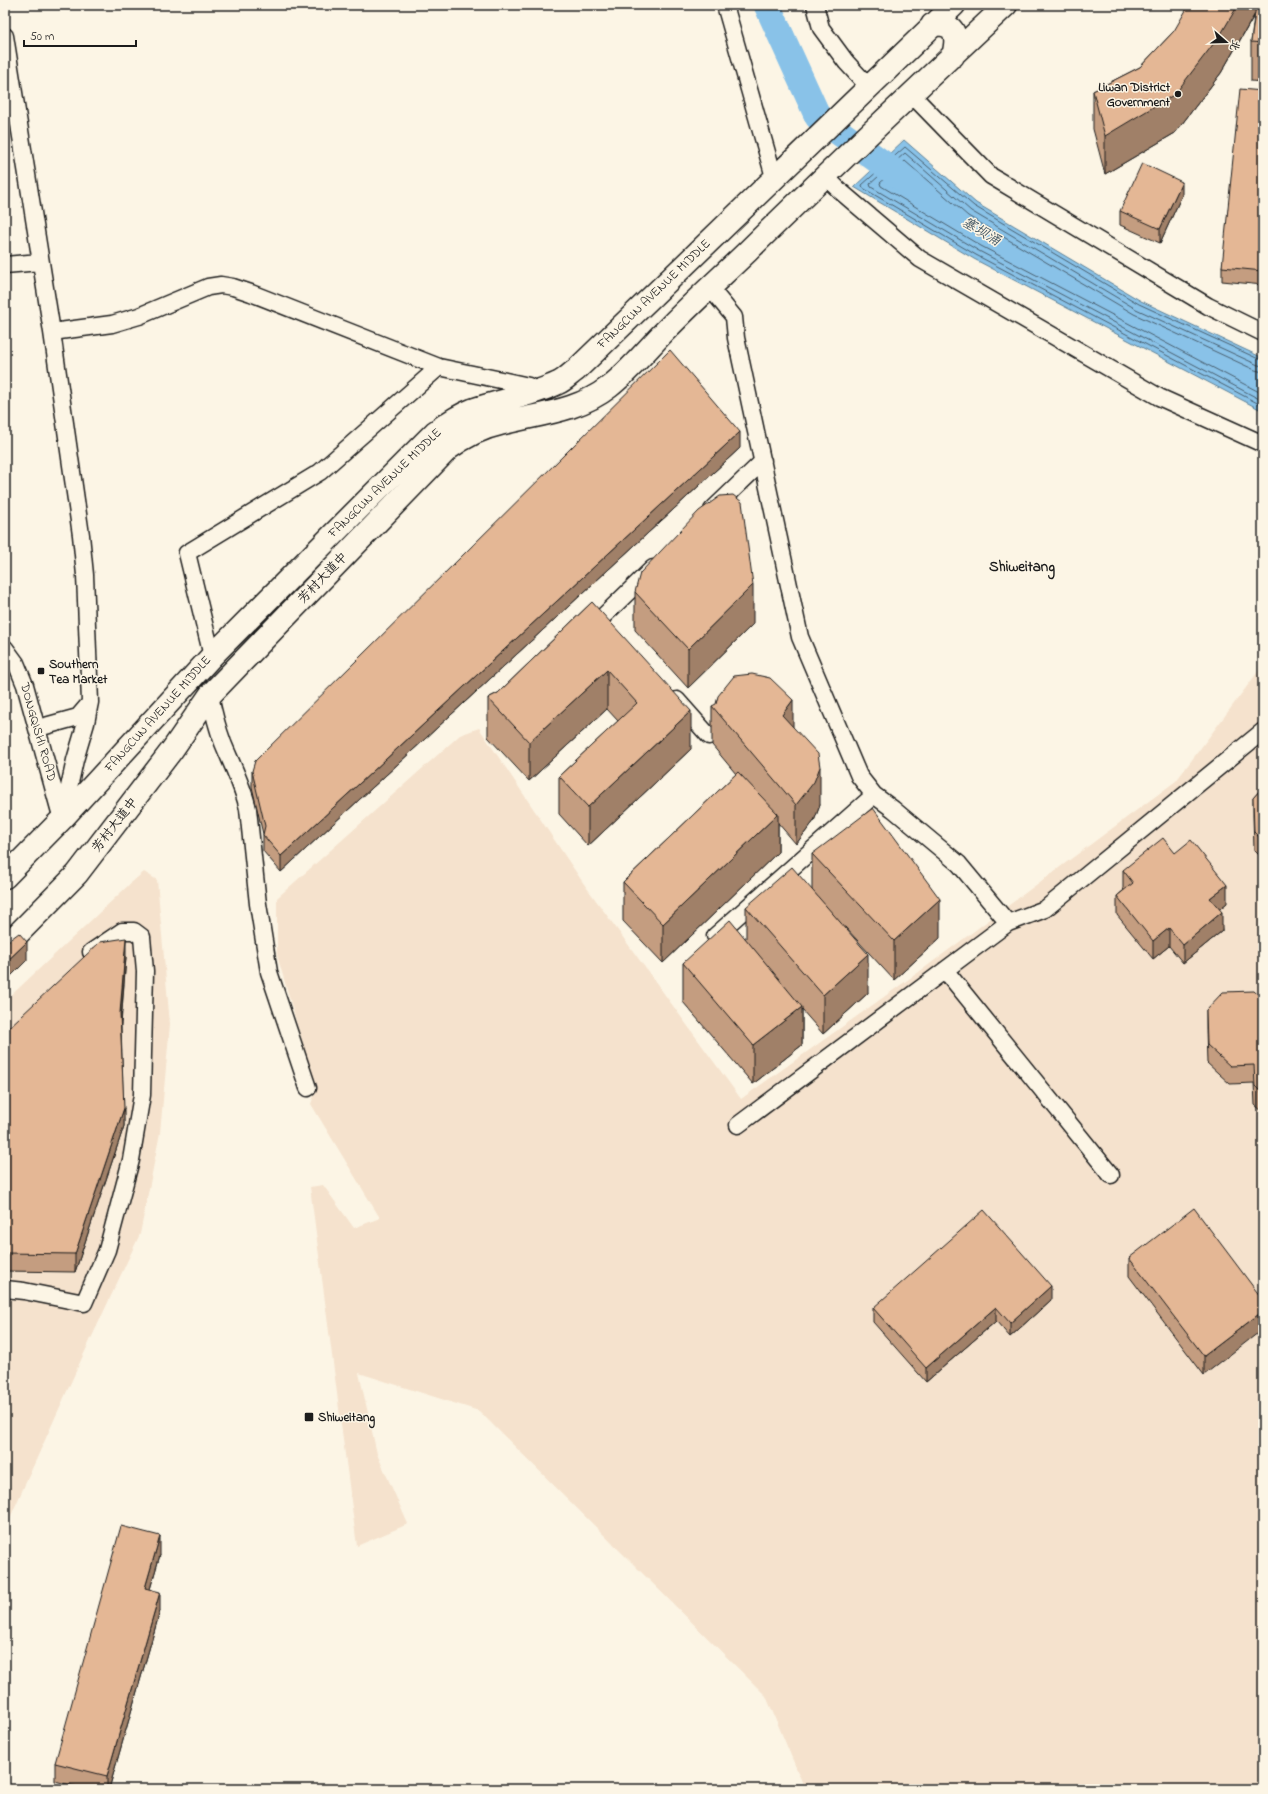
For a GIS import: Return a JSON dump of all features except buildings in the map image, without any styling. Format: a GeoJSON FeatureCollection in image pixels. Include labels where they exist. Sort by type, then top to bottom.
{"type":"FeatureCollection","features":[{"type":"Feature","properties":{"kind":"highway","name":"FANGCUN AVENUE MIDDLE"},"geometry":{"type":"LineString","coordinates":[[5,877],[62,819],[212,656],[435,432],[447,423],[470,411],[494,403],[532,394],[559,382],[576,370],[774,177],[803,151],[868,86],[954,5]]}},
{"type":"Feature","properties":{"kind":"highway","name":"FANGCUN AVENUE MIDDLE"},"geometry":{"type":"LineString","coordinates":[[5,947],[77,874],[172,750],[210,695],[448,449],[462,438],[499,424],[548,414],[588,401],[609,387],[825,176],[1006,5]]}},
{"type":"Feature","properties":{"kind":"highway"},"geometry":{"type":"LineString","coordinates":[[932,25],[942,24],[953,30],[956,45],[953,56]]}},
{"type":"Feature","properties":{"kind":"street"},"geometry":{"type":"LineString","coordinates":[[725,5],[774,177]]}},
{"type":"Feature","properties":{"kind":"street"},"geometry":{"type":"LineString","coordinates":[[815,5],[822,28],[846,62],[868,86]]}},
{"type":"Feature","properties":{"kind":"street"},"geometry":{"type":"LineString","coordinates":[[5,36],[52,332],[81,535],[85,576],[90,702],[62,819]]}},
{"type":"Feature","properties":{"kind":"street"},"geometry":{"type":"LineString","coordinates":[[912,95],[991,176],[1208,306],[1263,333]]}},
{"type":"Feature","properties":{"kind":"street"},"geometry":{"type":"LineString","coordinates":[[825,176],[839,190],[920,258],[1159,397],[1263,444]]}},
{"type":"Feature","properties":{"kind":"street"},"geometry":{"type":"LineString","coordinates":[[5,265],[40,262]]}},
{"type":"Feature","properties":{"kind":"street"},"geometry":{"type":"LineString","coordinates":[[52,332],[112,324],[139,316],[208,287],[221,285],[251,293],[439,367],[529,386]]}},
{"type":"Feature","properties":{"kind":"street"},"geometry":{"type":"LineString","coordinates":[[710,288],[734,317],[736,338],[800,637],[859,776],[874,795],[959,864],[1008,923]]}},
{"type":"Feature","properties":{"kind":"street"},"geometry":{"type":"LineString","coordinates":[[212,656],[187,553],[320,472],[439,367]]}},
{"type":"Feature","properties":{"kind":"street"},"geometry":{"type":"LineString","coordinates":[[700,522],[763,461]]}},
{"type":"Feature","properties":{"kind":"street"},"geometry":{"type":"LineString","coordinates":[[581,638],[666,555]]}},
{"type":"Feature","properties":{"kind":"street"},"geometry":{"type":"LineString","coordinates":[[603,616],[614,628]]}},
{"type":"Feature","properties":{"kind":"street","name":"DONGQISHI ROAD"},"geometry":{"type":"LineString","coordinates":[[5,648],[16,664],[25,685],[62,819]]}},
{"type":"Feature","properties":{"kind":"street"},"geometry":{"type":"LineString","coordinates":[[667,688],[709,736]]}},
{"type":"Feature","properties":{"kind":"street"},"geometry":{"type":"LineString","coordinates":[[210,695],[221,736],[245,794],[260,918],[269,972],[308,1088]]}},
{"type":"Feature","properties":{"kind":"street"},"geometry":{"type":"LineString","coordinates":[[38,728],[78,717],[85,711],[90,702]]}},
{"type":"Feature","properties":{"kind":"street"},"geometry":{"type":"LineString","coordinates":[[738,1125],[1008,923],[1045,908],[1263,731]]}},
{"type":"Feature","properties":{"kind":"street"},"geometry":{"type":"LineString","coordinates":[[704,945],[874,795]]}},
{"type":"Feature","properties":{"kind":"street"},"geometry":{"type":"LineString","coordinates":[[5,1289],[24,1291],[84,1303],[107,1250],[131,1160],[142,1095],[145,971],[142,937],[134,931],[122,931],[92,952],[81,962]]}},
{"type":"Feature","properties":{"kind":"street"},"geometry":{"type":"LineString","coordinates":[[945,970],[1112,1175]]}},
{"type":"Feature","properties":{"kind":"shaded area"},"geometry":{"type":"Polygon","coordinates":[[[1263,665],[1263,1789],[805,1789],[766,1696],[479,1411],[359,1373],[377,1454],[408,1524],[357,1546],[310,1187],[323,1185],[354,1228],[380,1218],[311,1104],[316,1090],[277,955],[277,898],[460,735],[479,728],[584,884],[741,1099],[923,969],[1176,781],[1263,665]]]}},
{"type":"Feature","properties":{"kind":"shaded area"},"geometry":{"type":"Polygon","coordinates":[[[144,872],[157,880],[170,1024],[160,1133],[140,1234],[81,1360],[5,1529],[5,1001],[144,872]]]}},
{"type":"Feature","properties":{"kind":"water"},"geometry":{"type":"Polygon","coordinates":[[[904,140],[976,203],[1141,301],[1263,358],[1263,411],[974,259],[854,187],[904,140]]]}},
{"type":"Feature","properties":{"kind":"waterway","name":"塞坝涌"},"geometry":{"type":"LineString","coordinates":[[767,5],[818,117],[911,184]]}},
{"type":"Feature","properties":{"kind":"place","name":"Liwan District Government"},"geometry":{"type":"Point","coordinates":[1178,94]}},
{"type":"Feature","properties":{"kind":"place","name":"Southern Tea Market"},"geometry":{"type":"Point","coordinates":[41,671]}},
{"type":"Feature","properties":{"kind":"place","name":"Shiweitang"},"geometry":{"type":"Point","coordinates":[309,1417]}},
{"type":"Feature","properties":{"kind":"district","name":"Shiweitang"},"geometry":{"type":"Point","coordinates":[1022,567]}}]}
